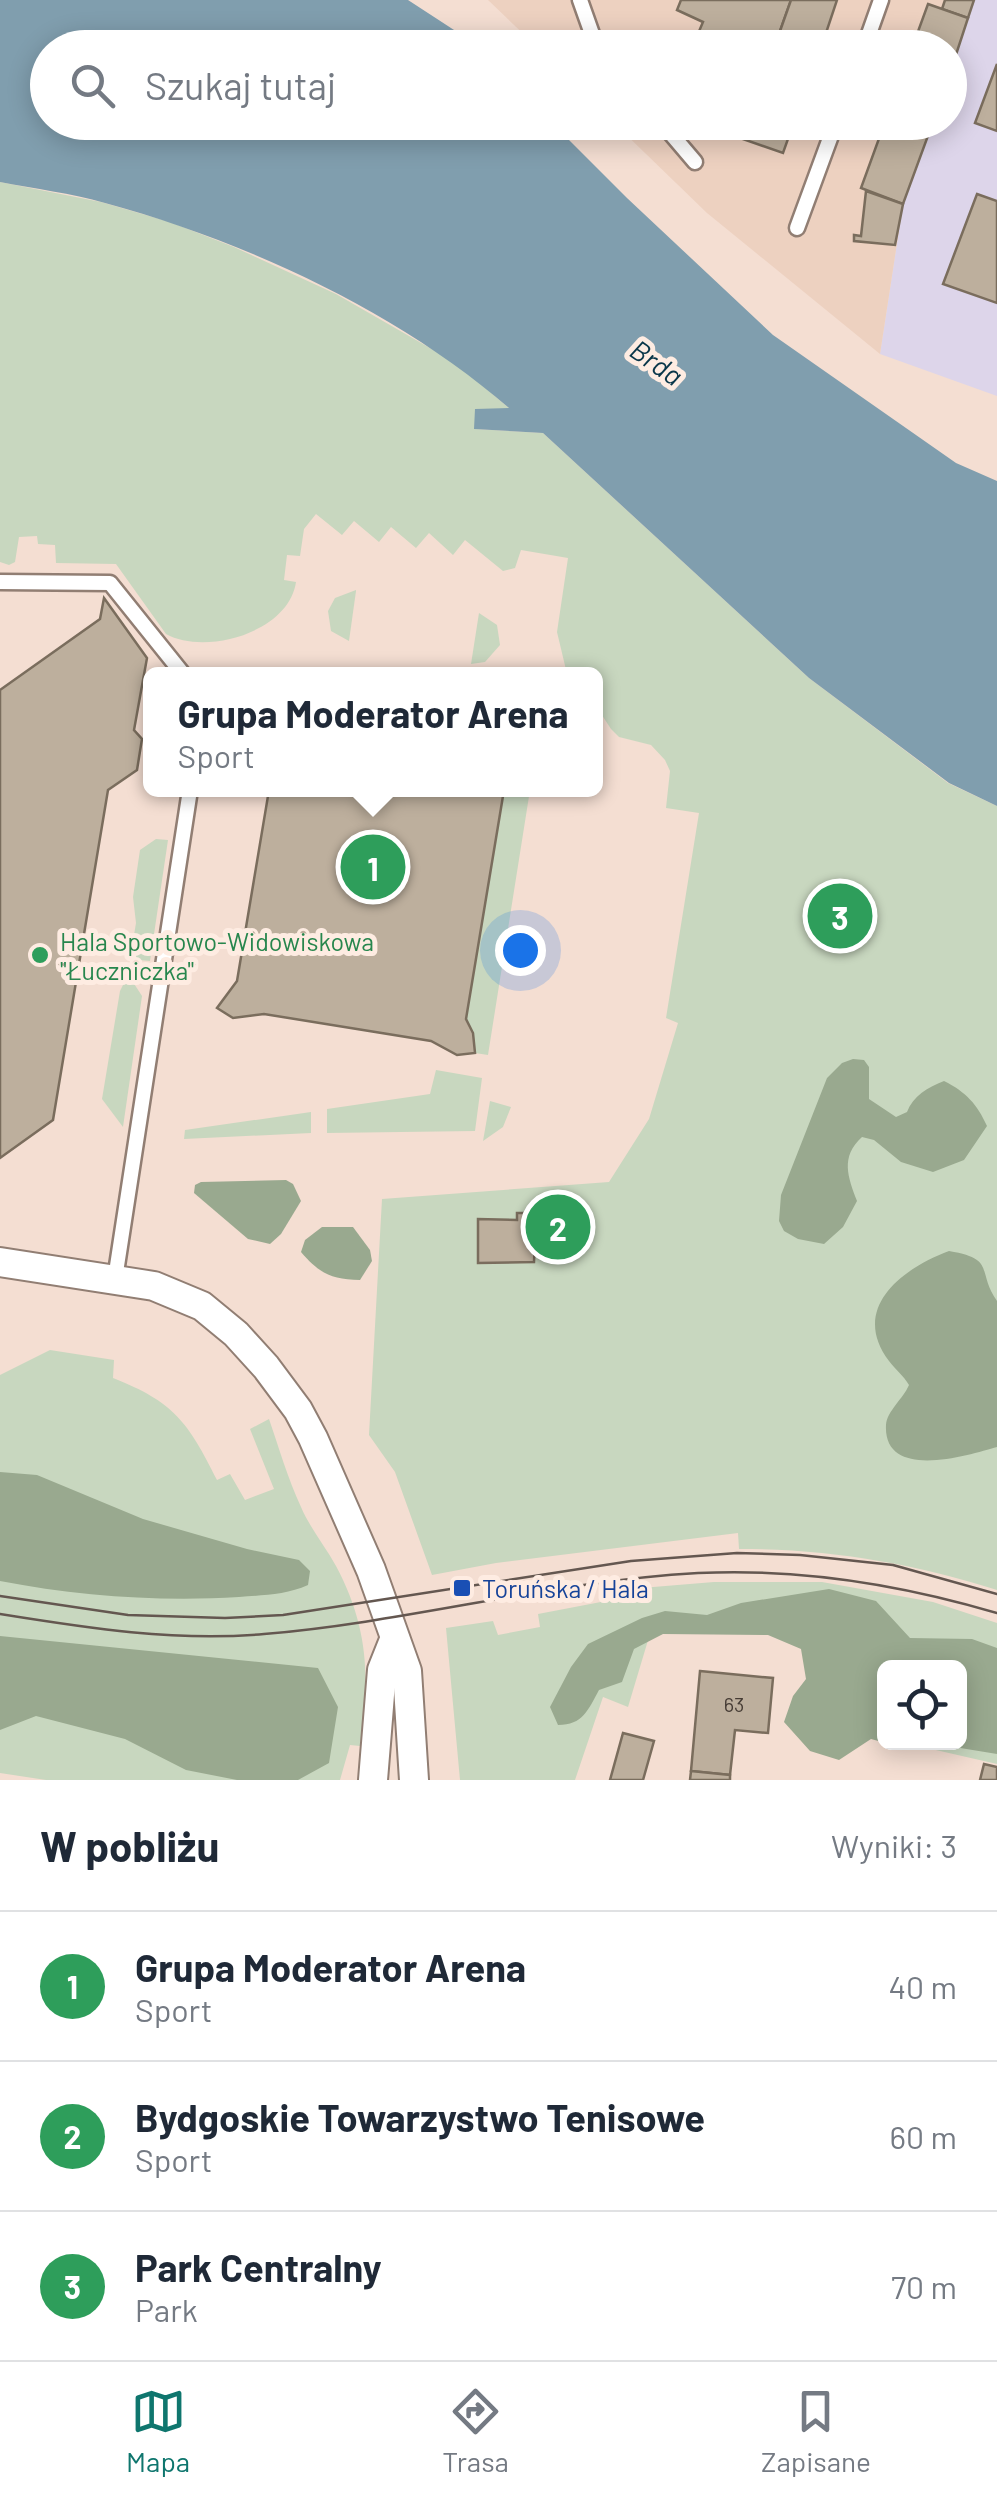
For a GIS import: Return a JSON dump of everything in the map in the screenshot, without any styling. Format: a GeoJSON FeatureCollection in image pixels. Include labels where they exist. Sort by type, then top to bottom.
{"type":"FeatureCollection","features":[{"type":"Feature","properties":{"kind":"street"},"geometry":{"type":"LineString","coordinates":[[0,1262],[154,1286],[202,1306],[236,1334],[278,1382],[312,1438],[371,1570],[407,1671],[414,1780]]}},
{"type":"Feature","properties":{"kind":"street"},"geometry":{"type":"LineString","coordinates":[[373,1780],[382,1670],[394,1640]]}},
{"type":"Feature","properties":{"kind":"lane"},"geometry":{"type":"LineString","coordinates":[[580,0],[591,30]]}},
{"type":"Feature","properties":{"kind":"lane"},"geometry":{"type":"LineString","coordinates":[[871,30],[882,0]]}},
{"type":"Feature","properties":{"kind":"lane"},"geometry":{"type":"LineString","coordinates":[[676,140],[694,162]]}},
{"type":"Feature","properties":{"kind":"lane"},"geometry":{"type":"LineString","coordinates":[[797,228],[829,140]]}},
{"type":"Feature","properties":{"kind":"lane"},"geometry":{"type":"LineString","coordinates":[[0,582],[110,583],[177,667]]}},
{"type":"Feature","properties":{"kind":"lane"},"geometry":{"type":"LineString","coordinates":[[116,1279],[189,797]]}},
{"type":"Feature","properties":{"kind":"shaded area"},"geometry":{"type":"Polygon","coordinates":[[[488,0],[974,0],[964,30],[519,30],[488,0]]]}},
{"type":"Feature","properties":{"kind":"shaded area"},"geometry":{"type":"Polygon","coordinates":[[[974,0],[997,0],[997,396],[880,354],[903,204],[927,140],[967,140],[964,30],[974,0]]]}},
{"type":"Feature","properties":{"kind":"shaded area"},"geometry":{"type":"Polygon","coordinates":[[[632,140],[927,140],[903,204],[880,354],[707,213],[632,140]]]}},
{"type":"Feature","properties":{"kind":"green space"},"geometry":{"type":"Polygon","coordinates":[[[0,182],[101,202],[170,222],[234,247],[336,294],[456,363],[510,409],[475,429],[543,433],[809,678],[948,783],[997,806],[997,1590],[870,1559],[739,1549],[738,1533],[496,1563],[432,1575],[395,1472],[369,1435],[382,1199],[609,1182],[649,1119],[678,1023],[666,1018],[699,813],[666,808],[670,771],[665,760],[651,745],[619,737],[611,729],[603,717],[603,667],[565,667],[557,632],[568,558],[521,550],[515,568],[503,571],[465,540],[453,555],[429,533],[416,548],[391,527],[379,542],[354,521],[342,535],[316,514],[304,529],[300,556],[287,555],[284,580],[296,582],[290,599],[278,614],[243,635],[202,642],[166,634],[116,564],[56,563],[55,545],[38,544],[37,536],[19,537],[15,562],[0,562],[0,182]]]}},
{"type":"Feature","properties":{"kind":"green space"},"geometry":{"type":"Polygon","coordinates":[[[356,590],[349,641],[331,631],[328,611],[335,598],[356,590]]]}},
{"type":"Feature","properties":{"kind":"green space"},"geometry":{"type":"Polygon","coordinates":[[[479,613],[497,625],[500,645],[485,662],[471,664],[479,613]]]}},
{"type":"Feature","properties":{"kind":"green space"},"geometry":{"type":"Polygon","coordinates":[[[503,797],[529,797],[488,1055],[475,1053],[473,1033],[466,1019],[503,797]]]}},
{"type":"Feature","properties":{"kind":"green space"},"geometry":{"type":"Polygon","coordinates":[[[156,839],[168,840],[150,961],[139,960],[131,953],[136,923],[133,897],[140,850],[156,839]]]}},
{"type":"Feature","properties":{"kind":"green space"},"geometry":{"type":"Polygon","coordinates":[[[126,979],[131,979],[142,996],[123,1127],[102,1099],[120,991],[126,979]]]}},
{"type":"Feature","properties":{"kind":"green space"},"geometry":{"type":"Polygon","coordinates":[[[864,1060],[869,1067],[869,1099],[896,1117],[907,1112],[922,1093],[944,1081],[970,1099],[987,1126],[964,1160],[933,1172],[901,1162],[874,1140],[862,1137],[848,1160],[857,1201],[843,1227],[824,1244],[798,1239],[784,1231],[779,1221],[781,1195],[827,1078],[842,1063],[864,1060]]]}},
{"type":"Feature","properties":{"kind":"green space"},"geometry":{"type":"Polygon","coordinates":[[[436,1070],[482,1078],[475,1131],[327,1133],[327,1109],[430,1094],[436,1070]]]}},
{"type":"Feature","properties":{"kind":"green space"},"geometry":{"type":"Polygon","coordinates":[[[490,1101],[511,1107],[503,1127],[483,1141],[490,1101]]]}},
{"type":"Feature","properties":{"kind":"green space"},"geometry":{"type":"Polygon","coordinates":[[[311,1112],[311,1133],[184,1139],[185,1130],[311,1112]]]}},
{"type":"Feature","properties":{"kind":"green space"},"geometry":{"type":"Polygon","coordinates":[[[286,1180],[293,1184],[301,1201],[281,1234],[270,1244],[248,1239],[194,1193],[195,1185],[201,1182],[286,1180]]]}},
{"type":"Feature","properties":{"kind":"green space"},"geometry":{"type":"Polygon","coordinates":[[[322,1227],[353,1227],[370,1250],[372,1261],[360,1280],[327,1274],[301,1252],[305,1240],[322,1227]]]}},
{"type":"Feature","properties":{"kind":"green space"},"geometry":{"type":"Polygon","coordinates":[[[949,1251],[980,1262],[997,1301],[997,1447],[949,1459],[912,1459],[898,1454],[889,1443],[887,1420],[909,1385],[878,1342],[878,1307],[899,1279],[949,1251]]]}},
{"type":"Feature","properties":{"kind":"green space"},"geometry":{"type":"Polygon","coordinates":[[[50,1350],[114,1360],[113,1378],[151,1396],[177,1416],[217,1480],[230,1474],[245,1500],[274,1489],[250,1429],[269,1419],[296,1496],[347,1589],[361,1633],[366,1676],[360,1746],[350,1745],[340,1780],[46,1780],[0,1773],[0,1375],[50,1350]]]}},
{"type":"Feature","properties":{"kind":"green space"},"geometry":{"type":"Polygon","coordinates":[[[0,1472],[37,1475],[143,1519],[299,1560],[310,1571],[308,1585],[266,1595],[179,1599],[59,1591],[0,1581],[0,1472]]]}},
{"type":"Feature","properties":{"kind":"green space"},"geometry":{"type":"Polygon","coordinates":[[[714,1582],[822,1582],[933,1602],[997,1623],[997,1764],[936,1750],[967,1750],[967,1660],[877,1660],[877,1664],[813,1630],[652,1627],[628,1707],[603,1697],[575,1780],[460,1780],[446,1628],[493,1621],[498,1635],[540,1627],[538,1614],[627,1597],[629,1589],[714,1582]]]}},
{"type":"Feature","properties":{"kind":"green space"},"geometry":{"type":"Polygon","coordinates":[[[829,1589],[876,1601],[910,1638],[972,1639],[997,1648],[997,1754],[967,1749],[967,1660],[877,1660],[877,1741],[871,1739],[839,1760],[810,1751],[784,1722],[793,1696],[806,1679],[801,1649],[768,1635],[663,1634],[634,1649],[622,1682],[599,1690],[579,1719],[558,1725],[550,1707],[588,1644],[665,1611],[707,1615],[741,1603],[829,1589]]]}},
{"type":"Feature","properties":{"kind":"green space"},"geometry":{"type":"Polygon","coordinates":[[[0,1636],[318,1668],[338,1707],[329,1763],[298,1780],[237,1780],[186,1770],[125,1739],[36,1716],[0,1730],[0,1636]]]}},
{"type":"Feature","properties":{"kind":"water","name":"Brda"},"geometry":{"type":"Polygon","coordinates":[[[0,0],[408,0],[454,30],[30,30],[30,140],[569,140],[773,335],[956,463],[997,481],[997,806],[949,783],[809,678],[543,433],[474,429],[475,409],[509,408],[419,341],[318,284],[212,238],[92,200],[0,182],[0,0]]]}},
{"type":"Feature","properties":{"kind":"building"},"geometry":{"type":"Polygon","coordinates":[[[681,0],[791,0],[780,30],[700,30],[703,22],[677,10],[681,0]]]}},
{"type":"Feature","properties":{"kind":"building"},"geometry":{"type":"Polygon","coordinates":[[[791,0],[837,0],[827,30],[780,30],[791,0]]]}},
{"type":"Feature","properties":{"kind":"building"},"geometry":{"type":"Polygon","coordinates":[[[945,0],[974,0],[968,18],[942,9],[945,0]]]}},
{"type":"Feature","properties":{"kind":"building"},"geometry":{"type":"Polygon","coordinates":[[[928,4],[968,18],[964,30],[919,30],[928,4]]]}},
{"type":"Feature","properties":{"kind":"building"},"geometry":{"type":"Polygon","coordinates":[[[997,64],[997,131],[975,123],[997,64]]]}},
{"type":"Feature","properties":{"kind":"building"},"geometry":{"type":"Polygon","coordinates":[[[746,140],[788,140],[783,153],[746,140]]]}},
{"type":"Feature","properties":{"kind":"building"},"geometry":{"type":"Polygon","coordinates":[[[878,140],[926,140],[903,204],[861,188],[878,140]]]}},
{"type":"Feature","properties":{"kind":"building"},"geometry":{"type":"Polygon","coordinates":[[[866,191],[903,204],[895,245],[854,241],[854,235],[861,236],[866,191]]]}},
{"type":"Feature","properties":{"kind":"building"},"geometry":{"type":"Polygon","coordinates":[[[977,194],[997,201],[997,303],[943,284],[977,194]]]}},
{"type":"Feature","properties":{"kind":"building","name":"Hala Sportowo-Widowiskowa \"Łuczniczka\""},"geometry":{"type":"Polygon","coordinates":[[[104,598],[147,658],[134,730],[142,739],[137,770],[108,790],[53,1120],[0,1158],[0,690],[100,619],[104,598]]]}},
{"type":"Feature","properties":{"kind":"building"},"geometry":{"type":"Polygon","coordinates":[[[268,797],[503,797],[466,1019],[473,1033],[475,1053],[457,1055],[431,1041],[264,1014],[233,1018],[217,1008],[237,981],[268,797]]]}},
{"type":"Feature","properties":{"kind":"building"},"geometry":{"type":"Polygon","coordinates":[[[517,1213],[536,1213],[534,1262],[478,1263],[478,1219],[517,1220],[517,1213]]]}},
{"type":"Feature","properties":{"kind":"building"},"geometry":{"type":"Polygon","coordinates":[[[700,1671],[773,1678],[768,1733],[735,1730],[730,1775],[691,1771],[700,1671]]]}},
{"type":"Feature","properties":{"kind":"building"},"geometry":{"type":"Polygon","coordinates":[[[623,1733],[654,1741],[643,1780],[610,1780],[623,1733]]]}},
{"type":"Feature","properties":{"kind":"building"},"geometry":{"type":"Polygon","coordinates":[[[984,1764],[997,1767],[997,1780],[980,1780],[984,1764]]]}},
{"type":"Feature","properties":{"kind":"building"},"geometry":{"type":"Polygon","coordinates":[[[691,1771],[730,1775],[730,1780],[690,1780],[691,1771]]]}},
{"type":"Feature","properties":{"kind":"tram line"},"geometry":{"type":"LineString","coordinates":[[0,1596],[128,1615],[283,1615],[631,1561],[737,1553],[893,1565],[997,1594]]}},
{"type":"Feature","properties":{"kind":"tram line"},"geometry":{"type":"LineString","coordinates":[[0,1614],[131,1632],[231,1636],[372,1621],[643,1577],[736,1572],[849,1580],[997,1613]]}},
{"type":"Feature","properties":{"kind":"place","name":"Grupa Moderator Arena"},"geometry":{"type":"Point","coordinates":[373,867]}},
{"type":"Feature","properties":{"kind":"place","name":"Park Centralny"},"geometry":{"type":"Point","coordinates":[840,916]}},
{"type":"Feature","properties":{"kind":"place","name":"Hala Sportowo-Widowiskowa \"Łuczniczka\""},"geometry":{"type":"Point","coordinates":[40,955]}},
{"type":"Feature","properties":{"kind":"place","name":"Bydgoskie Towarzystwo Tenisowe"},"geometry":{"type":"Point","coordinates":[558,1227]}},
{"type":"Feature","properties":{"kind":"place","name":"Toruńska / Hala"},"geometry":{"type":"Point","coordinates":[462,1588]}}]}
